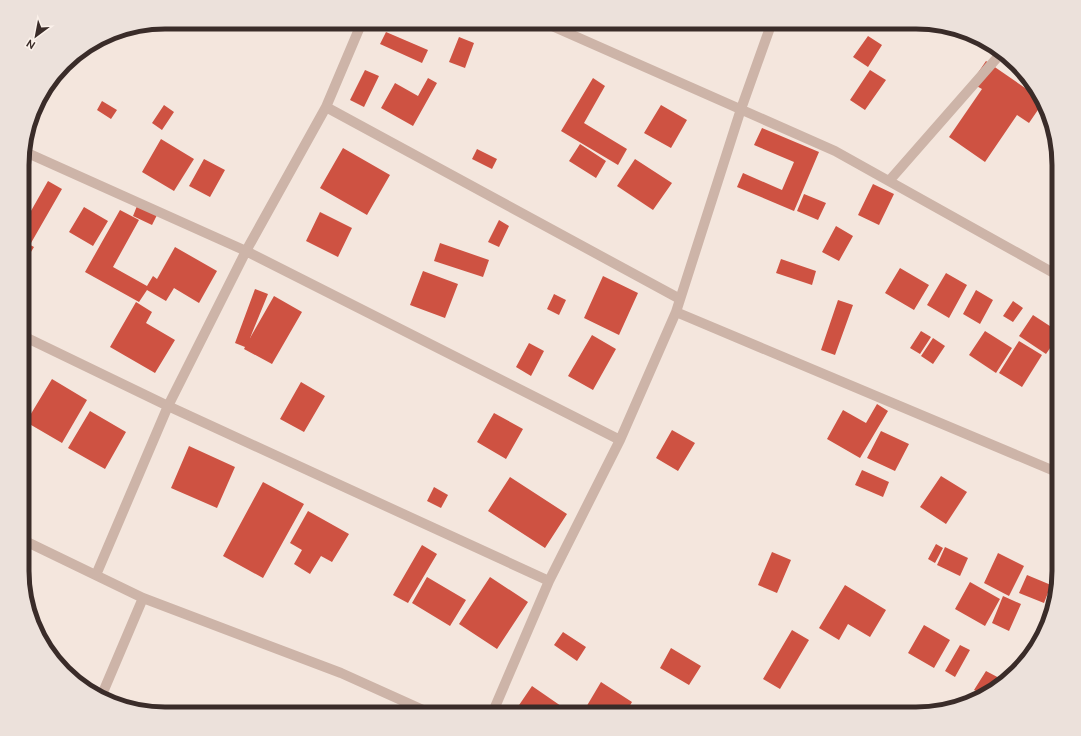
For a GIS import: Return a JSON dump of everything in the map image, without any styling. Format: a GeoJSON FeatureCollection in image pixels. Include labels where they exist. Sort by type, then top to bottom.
{"type":"FeatureCollection","features":[{"type":"Feature","properties":{"kind":"street"},"geometry":{"type":"LineString","coordinates":[[96,575],[168,406],[246,251],[326,107],[359,29]]}},
{"type":"Feature","properties":{"kind":"street"},"geometry":{"type":"LineString","coordinates":[[559,29],[835,151],[1052,272]]}},
{"type":"Feature","properties":{"kind":"street"},"geometry":{"type":"LineString","coordinates":[[495,707],[549,581],[620,440],[676,312],[741,109],[770,29]]}},
{"type":"Feature","properties":{"kind":"street"},"geometry":{"type":"LineString","coordinates":[[889,181],[998,56]]}},
{"type":"Feature","properties":{"kind":"street"},"geometry":{"type":"LineString","coordinates":[[326,107],[680,299]]}},
{"type":"Feature","properties":{"kind":"street"},"geometry":{"type":"LineString","coordinates":[[30,154],[246,251],[620,440]]}},
{"type":"Feature","properties":{"kind":"street"},"geometry":{"type":"LineString","coordinates":[[676,312],[1052,470]]}},
{"type":"Feature","properties":{"kind":"street"},"geometry":{"type":"LineString","coordinates":[[29,339],[168,406],[549,581]]}},
{"type":"Feature","properties":{"kind":"street"},"geometry":{"type":"LineString","coordinates":[[29,543],[143,598],[341,673],[416,707]]}},
{"type":"Feature","properties":{"kind":"street"},"geometry":{"type":"LineString","coordinates":[[103,692],[143,598]]}},
{"type":"Feature","properties":{"kind":"building"},"geometry":{"type":"Polygon","coordinates":[[[386,32],[428,50],[422,63],[380,44],[386,32]]]}},
{"type":"Feature","properties":{"kind":"building"},"geometry":{"type":"Polygon","coordinates":[[[868,36],[882,45],[868,67],[853,57],[868,36]]]}},
{"type":"Feature","properties":{"kind":"building"},"geometry":{"type":"Polygon","coordinates":[[[459,37],[474,43],[465,68],[449,62],[459,37]]]}},
{"type":"Feature","properties":{"kind":"building"},"geometry":{"type":"Polygon","coordinates":[[[986,61],[1031,92],[1039,108],[1029,123],[1017,115],[985,162],[949,137],[982,89],[971,83],[986,61]]]}},
{"type":"Feature","properties":{"kind":"building"},"geometry":{"type":"Polygon","coordinates":[[[365,70],[379,76],[364,107],[350,100],[365,70]]]}},
{"type":"Feature","properties":{"kind":"building"},"geometry":{"type":"Polygon","coordinates":[[[870,70],[886,80],[865,110],[850,100],[870,70]]]}},
{"type":"Feature","properties":{"kind":"building"},"geometry":{"type":"Polygon","coordinates":[[[428,78],[437,83],[413,126],[381,108],[395,83],[418,96],[428,78]]]}},
{"type":"Feature","properties":{"kind":"building"},"geometry":{"type":"Polygon","coordinates":[[[593,78],[605,86],[584,123],[627,149],[618,165],[561,131],[593,78]]]}},
{"type":"Feature","properties":{"kind":"building"},"geometry":{"type":"Polygon","coordinates":[[[102,101],[117,110],[111,119],[97,110],[102,101]]]}},
{"type":"Feature","properties":{"kind":"building"},"geometry":{"type":"Polygon","coordinates":[[[164,105],[174,112],[162,130],[152,123],[164,105]]]}},
{"type":"Feature","properties":{"kind":"building"},"geometry":{"type":"Polygon","coordinates":[[[661,105],[687,120],[671,148],[644,133],[661,105]]]}},
{"type":"Feature","properties":{"kind":"building"},"geometry":{"type":"Polygon","coordinates":[[[762,128],[819,152],[794,211],[737,187],[743,173],[782,190],[794,162],[754,145],[762,128]]]}},
{"type":"Feature","properties":{"kind":"building"},"geometry":{"type":"Polygon","coordinates":[[[161,139],[194,159],[174,191],[142,172],[161,139]]]}},
{"type":"Feature","properties":{"kind":"building"},"geometry":{"type":"Polygon","coordinates":[[[580,144],[606,161],[596,178],[569,161],[580,144]]]}},
{"type":"Feature","properties":{"kind":"building"},"geometry":{"type":"Polygon","coordinates":[[[343,148],[390,175],[367,215],[320,188],[343,148]]]}},
{"type":"Feature","properties":{"kind":"building"},"geometry":{"type":"Polygon","coordinates":[[[477,149],[497,159],[492,169],[472,159],[477,149]]]}},
{"type":"Feature","properties":{"kind":"building"},"geometry":{"type":"Polygon","coordinates":[[[204,159],[225,170],[210,197],[189,186],[204,159]]]}},
{"type":"Feature","properties":{"kind":"building"},"geometry":{"type":"Polygon","coordinates":[[[635,159],[672,183],[653,210],[617,186],[635,159]]]}},
{"type":"Feature","properties":{"kind":"building"},"geometry":{"type":"Polygon","coordinates":[[[48,181],[62,189],[31,243],[29,242],[29,214],[48,181]]]}},
{"type":"Feature","properties":{"kind":"building"},"geometry":{"type":"Polygon","coordinates":[[[873,184],[894,194],[879,225],[858,215],[873,184]]]}},
{"type":"Feature","properties":{"kind":"building"},"geometry":{"type":"Polygon","coordinates":[[[804,194],[826,203],[818,220],[797,211],[804,194]]]}},
{"type":"Feature","properties":{"kind":"building"},"geometry":{"type":"Polygon","coordinates":[[[137,206],[157,215],[152,225],[133,216],[137,206]]]}},
{"type":"Feature","properties":{"kind":"building"},"geometry":{"type":"Polygon","coordinates":[[[84,207],[108,221],[93,246],[69,232],[84,207]]]}},
{"type":"Feature","properties":{"kind":"building"},"geometry":{"type":"Polygon","coordinates":[[[120,210],[139,220],[113,267],[147,286],[153,276],[157,279],[175,247],[217,271],[199,303],[174,288],[166,301],[147,290],[139,302],[85,272],[120,210]]]}},
{"type":"Feature","properties":{"kind":"building"},"geometry":{"type":"Polygon","coordinates":[[[320,212],[352,228],[338,257],[306,241],[320,212]]]}},
{"type":"Feature","properties":{"kind":"building"},"geometry":{"type":"Polygon","coordinates":[[[499,220],[509,226],[499,247],[488,242],[499,220]]]}},
{"type":"Feature","properties":{"kind":"building"},"geometry":{"type":"Polygon","coordinates":[[[836,226],[853,236],[839,261],[822,252],[836,226]]]}},
{"type":"Feature","properties":{"kind":"building"},"geometry":{"type":"Polygon","coordinates":[[[440,243],[489,260],[483,277],[434,261],[440,243]]]}},
{"type":"Feature","properties":{"kind":"building"},"geometry":{"type":"Polygon","coordinates":[[[29,244],[34,247],[29,255],[29,244]]]}},
{"type":"Feature","properties":{"kind":"building"},"geometry":{"type":"Polygon","coordinates":[[[781,259],[816,271],[812,285],[776,273],[781,259]]]}},
{"type":"Feature","properties":{"kind":"building"},"geometry":{"type":"Polygon","coordinates":[[[900,268],[929,285],[914,310],[885,293],[900,268]]]}},
{"type":"Feature","properties":{"kind":"building"},"geometry":{"type":"Polygon","coordinates":[[[423,271],[458,284],[445,318],[410,305],[423,271]]]}},
{"type":"Feature","properties":{"kind":"building"},"geometry":{"type":"Polygon","coordinates":[[[946,273],[967,285],[949,318],[927,305],[946,273]]]}},
{"type":"Feature","properties":{"kind":"building"},"geometry":{"type":"Polygon","coordinates":[[[603,276],[638,293],[619,335],[584,318],[603,276]]]}},
{"type":"Feature","properties":{"kind":"building"},"geometry":{"type":"Polygon","coordinates":[[[255,289],[268,294],[250,338],[274,296],[302,312],[272,364],[244,349],[245,347],[235,343],[255,289]]]}},
{"type":"Feature","properties":{"kind":"building"},"geometry":{"type":"Polygon","coordinates":[[[976,290],[993,300],[980,324],[963,314],[976,290]]]}},
{"type":"Feature","properties":{"kind":"building"},"geometry":{"type":"Polygon","coordinates":[[[554,294],[566,300],[559,315],[547,309],[554,294]]]}},
{"type":"Feature","properties":{"kind":"building"},"geometry":{"type":"Polygon","coordinates":[[[838,300],[853,305],[835,355],[821,350],[838,300]]]}},
{"type":"Feature","properties":{"kind":"building"},"geometry":{"type":"Polygon","coordinates":[[[1013,301],[1023,308],[1013,322],[1003,316],[1013,301]]]}},
{"type":"Feature","properties":{"kind":"building"},"geometry":{"type":"Polygon","coordinates":[[[136,302],[152,312],[146,323],[175,340],[155,373],[110,347],[136,302]]]}},
{"type":"Feature","properties":{"kind":"building"},"geometry":{"type":"Polygon","coordinates":[[[1033,315],[1052,327],[1052,345],[1046,354],[1019,336],[1033,315]]]}},
{"type":"Feature","properties":{"kind":"building"},"geometry":{"type":"Polygon","coordinates":[[[921,331],[931,337],[920,354],[910,348],[921,331]]]}},
{"type":"Feature","properties":{"kind":"building"},"geometry":{"type":"Polygon","coordinates":[[[985,331],[1012,348],[996,373],[969,355],[985,331]]]}},
{"type":"Feature","properties":{"kind":"building"},"geometry":{"type":"Polygon","coordinates":[[[592,335],[616,349],[593,390],[568,376],[592,335]]]}},
{"type":"Feature","properties":{"kind":"building"},"geometry":{"type":"Polygon","coordinates":[[[933,338],[945,346],[933,364],[921,356],[933,338]]]}},
{"type":"Feature","properties":{"kind":"building"},"geometry":{"type":"Polygon","coordinates":[[[1019,341],[1042,355],[1022,387],[999,373],[1019,341]]]}},
{"type":"Feature","properties":{"kind":"building"},"geometry":{"type":"Polygon","coordinates":[[[529,343],[544,351],[531,376],[516,367],[529,343]]]}},
{"type":"Feature","properties":{"kind":"building"},"geometry":{"type":"Polygon","coordinates":[[[52,379],[87,400],[62,443],[29,424],[29,417],[52,379]]]}},
{"type":"Feature","properties":{"kind":"building"},"geometry":{"type":"Polygon","coordinates":[[[301,382],[325,396],[304,432],[280,419],[301,382]]]}},
{"type":"Feature","properties":{"kind":"building"},"geometry":{"type":"Polygon","coordinates":[[[877,404],[888,411],[860,458],[827,439],[843,410],[866,423],[877,404]]]}},
{"type":"Feature","properties":{"kind":"building"},"geometry":{"type":"Polygon","coordinates":[[[90,411],[126,432],[105,469],[68,448],[90,411]]]}},
{"type":"Feature","properties":{"kind":"building"},"geometry":{"type":"Polygon","coordinates":[[[494,413],[523,429],[506,459],[477,442],[494,413]]]}},
{"type":"Feature","properties":{"kind":"building"},"geometry":{"type":"Polygon","coordinates":[[[672,430],[695,443],[678,471],[656,458],[672,430]]]}},
{"type":"Feature","properties":{"kind":"building"},"geometry":{"type":"Polygon","coordinates":[[[881,431],[909,444],[895,471],[867,458],[881,431]]]}},
{"type":"Feature","properties":{"kind":"building"},"geometry":{"type":"Polygon","coordinates":[[[189,446],[235,467],[217,508],[171,488],[189,446]]]}},
{"type":"Feature","properties":{"kind":"building"},"geometry":{"type":"Polygon","coordinates":[[[862,470],[889,482],[883,497],[855,485],[862,470]]]}},
{"type":"Feature","properties":{"kind":"building"},"geometry":{"type":"Polygon","coordinates":[[[941,476],[967,492],[946,524],[920,507],[941,476]]]}},
{"type":"Feature","properties":{"kind":"building"},"geometry":{"type":"Polygon","coordinates":[[[510,477],[567,514],[545,548],[488,511],[510,477]]]}},
{"type":"Feature","properties":{"kind":"building"},"geometry":{"type":"Polygon","coordinates":[[[263,482],[304,504],[263,578],[223,556],[263,482]]]}},
{"type":"Feature","properties":{"kind":"building"},"geometry":{"type":"Polygon","coordinates":[[[434,487],[448,495],[441,508],[427,501],[434,487]]]}},
{"type":"Feature","properties":{"kind":"building"},"geometry":{"type":"Polygon","coordinates":[[[308,511],[349,534],[332,562],[321,556],[310,574],[294,564],[302,550],[290,543],[308,511]]]}},
{"type":"Feature","properties":{"kind":"building"},"geometry":{"type":"Polygon","coordinates":[[[936,544],[943,548],[935,563],[928,559],[936,544]]]}},
{"type":"Feature","properties":{"kind":"building"},"geometry":{"type":"Polygon","coordinates":[[[422,545],[437,554],[408,603],[393,595],[422,545]]]}},
{"type":"Feature","properties":{"kind":"building"},"geometry":{"type":"Polygon","coordinates":[[[945,547],[968,558],[960,576],[937,565],[945,547]]]}},
{"type":"Feature","properties":{"kind":"building"},"geometry":{"type":"Polygon","coordinates":[[[772,552],[791,560],[777,593],[758,585],[772,552]]]}},
{"type":"Feature","properties":{"kind":"building"},"geometry":{"type":"Polygon","coordinates":[[[998,553],[1024,566],[1009,596],[984,583],[998,553]]]}},
{"type":"Feature","properties":{"kind":"building"},"geometry":{"type":"Polygon","coordinates":[[[1027,575],[1051,585],[1044,603],[1019,593],[1027,575]]]}},
{"type":"Feature","properties":{"kind":"building"},"geometry":{"type":"Polygon","coordinates":[[[427,577],[466,600],[450,626],[412,603],[427,577]]]}},
{"type":"Feature","properties":{"kind":"building"},"geometry":{"type":"Polygon","coordinates":[[[490,577],[528,602],[497,649],[459,624],[490,577]]]}},
{"type":"Feature","properties":{"kind":"building"},"geometry":{"type":"Polygon","coordinates":[[[970,582],[1000,599],[985,626],[955,609],[970,582]]]}},
{"type":"Feature","properties":{"kind":"building"},"geometry":{"type":"Polygon","coordinates":[[[845,585],[886,610],[870,637],[848,624],[839,640],[819,628],[845,585]]]}},
{"type":"Feature","properties":{"kind":"building"},"geometry":{"type":"Polygon","coordinates":[[[1003,596],[1021,604],[1009,631],[992,623],[1003,596]]]}},
{"type":"Feature","properties":{"kind":"building"},"geometry":{"type":"Polygon","coordinates":[[[924,625],[950,640],[934,668],[908,653],[924,625]]]}},
{"type":"Feature","properties":{"kind":"building"},"geometry":{"type":"Polygon","coordinates":[[[792,630],[809,640],[780,689],[763,679],[792,630]]]}},
{"type":"Feature","properties":{"kind":"building"},"geometry":{"type":"Polygon","coordinates":[[[563,632],[586,647],[577,661],[554,645],[563,632]]]}},
{"type":"Feature","properties":{"kind":"building"},"geometry":{"type":"Polygon","coordinates":[[[960,645],[970,650],[955,677],[945,671],[960,645]]]}},
{"type":"Feature","properties":{"kind":"building"},"geometry":{"type":"Polygon","coordinates":[[[671,648],[701,666],[689,685],[660,668],[671,648]]]}},
{"type":"Feature","properties":{"kind":"building"},"geometry":{"type":"Polygon","coordinates":[[[986,671],[1000,678],[974,694],[976,691],[974,690],[986,671]]]}},
{"type":"Feature","properties":{"kind":"building"},"geometry":{"type":"Polygon","coordinates":[[[601,682],[632,702],[629,707],[586,707],[601,682]]]}},
{"type":"Feature","properties":{"kind":"building"},"geometry":{"type":"Polygon","coordinates":[[[532,686],[561,706],[560,707],[518,707],[532,686]]]}}]}
